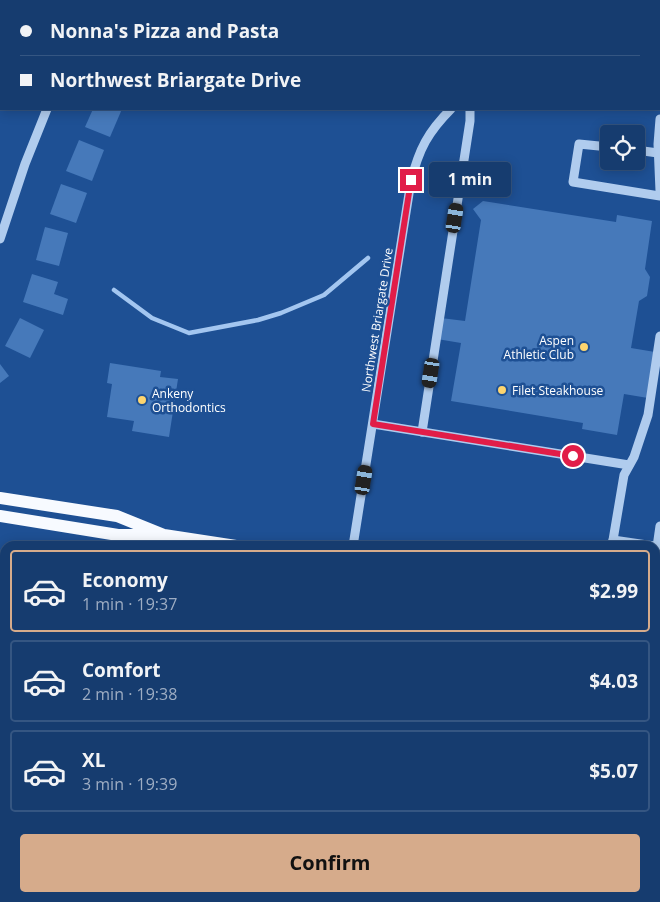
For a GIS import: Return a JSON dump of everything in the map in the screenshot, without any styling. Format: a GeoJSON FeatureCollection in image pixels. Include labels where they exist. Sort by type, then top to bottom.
{"type":"FeatureCollection","features":[{"type":"Feature","properties":{"kind":"main road"},"geometry":{"type":"LineString","coordinates":[[0,498],[117,516],[163,540]]}},
{"type":"Feature","properties":{"kind":"main road"},"geometry":{"type":"LineString","coordinates":[[0,516],[118,535],[163,540]]}},
{"type":"Feature","properties":{"kind":"street"},"geometry":{"type":"LineString","coordinates":[[0,239],[25,164],[47,110]]}},
{"type":"Feature","properties":{"kind":"street","name":"Northwest Briargate Drive"},"geometry":{"type":"LineString","coordinates":[[354,541],[416,161],[424,143],[436,125],[450,110]]}},
{"type":"Feature","properties":{"kind":"street"},"geometry":{"type":"LineString","coordinates":[[422,432],[470,121],[470,110]]}},
{"type":"Feature","properties":{"kind":"street"},"geometry":{"type":"LineString","coordinates":[[660,120],[658,144],[660,191]]}},
{"type":"Feature","properties":{"kind":"street"},"geometry":{"type":"LineString","coordinates":[[600,146],[579,144],[574,182],[660,196]]}},
{"type":"Feature","properties":{"kind":"street"},"geometry":{"type":"LineString","coordinates":[[645,151],[658,152]]}},
{"type":"Feature","properties":{"kind":"street"},"geometry":{"type":"LineString","coordinates":[[612,541],[624,474],[634,457],[648,415],[660,336]]}},
{"type":"Feature","properties":{"kind":"street"},"geometry":{"type":"LineString","coordinates":[[373,424],[630,465]]}},
{"type":"Feature","properties":{"kind":"street"},"geometry":{"type":"LineString","coordinates":[[658,541],[660,526]]}},
{"type":"Feature","properties":{"kind":"building"},"geometry":{"type":"Polygon","coordinates":[[[93,110],[122,110],[110,137],[85,127],[93,110]]]}},
{"type":"Feature","properties":{"kind":"building"},"geometry":{"type":"Polygon","coordinates":[[[79,140],[104,150],[92,181],[66,171],[79,140]]]}},
{"type":"Feature","properties":{"kind":"building"},"geometry":{"type":"Polygon","coordinates":[[[61,184],[87,193],[76,223],[50,214],[61,184]]]}},
{"type":"Feature","properties":{"kind":"building"},"geometry":{"type":"Polygon","coordinates":[[[483,201],[616,222],[617,215],[652,221],[645,269],[650,277],[647,296],[639,301],[631,348],[655,352],[648,398],[624,394],[617,435],[582,429],[583,423],[451,401],[461,343],[437,339],[441,318],[465,321],[481,220],[473,209],[483,201]]]}},
{"type":"Feature","properties":{"kind":"building"},"geometry":{"type":"Polygon","coordinates":[[[45,227],[68,233],[59,266],[36,260],[45,227]]]}},
{"type":"Feature","properties":{"kind":"building"},"geometry":{"type":"Polygon","coordinates":[[[32,274],[58,282],[54,294],[68,299],[63,315],[23,302],[32,274]]]}},
{"type":"Feature","properties":{"kind":"building"},"geometry":{"type":"Polygon","coordinates":[[[20,318],[44,330],[30,358],[5,346],[20,318]]]}},
{"type":"Feature","properties":{"kind":"building","name":"Ankeny Orthodontics"},"geometry":{"type":"Polygon","coordinates":[[[110,363],[161,371],[160,377],[178,379],[169,437],[132,431],[134,421],[107,417],[112,384],[107,383],[110,363]]]}},
{"type":"Feature","properties":{"kind":"building"},"geometry":{"type":"Polygon","coordinates":[[[0,364],[9,376],[0,383],[0,364]]]}},
{"type":"Feature","properties":{"kind":"waterway"},"geometry":{"type":"LineString","coordinates":[[114,290],[152,318],[189,333],[258,320],[281,313],[324,295],[368,258]]}},
{"type":"Feature","properties":{"kind":"place","name":"Aspen Athletic Club"},"geometry":{"type":"Point","coordinates":[584,347]}},
{"type":"Feature","properties":{"kind":"place","name":"Filet Steakhouse"},"geometry":{"type":"Point","coordinates":[502,390]}},
{"type":"Feature","properties":{"kind":"place","name":"Ankeny Orthodontics"},"geometry":{"type":"Point","coordinates":[142,400]}},
{"type":"Feature","properties":{"kind":"route"},"geometry":{"type":"LineString","coordinates":[[411,180],[373,424],[573,456]]}}]}
